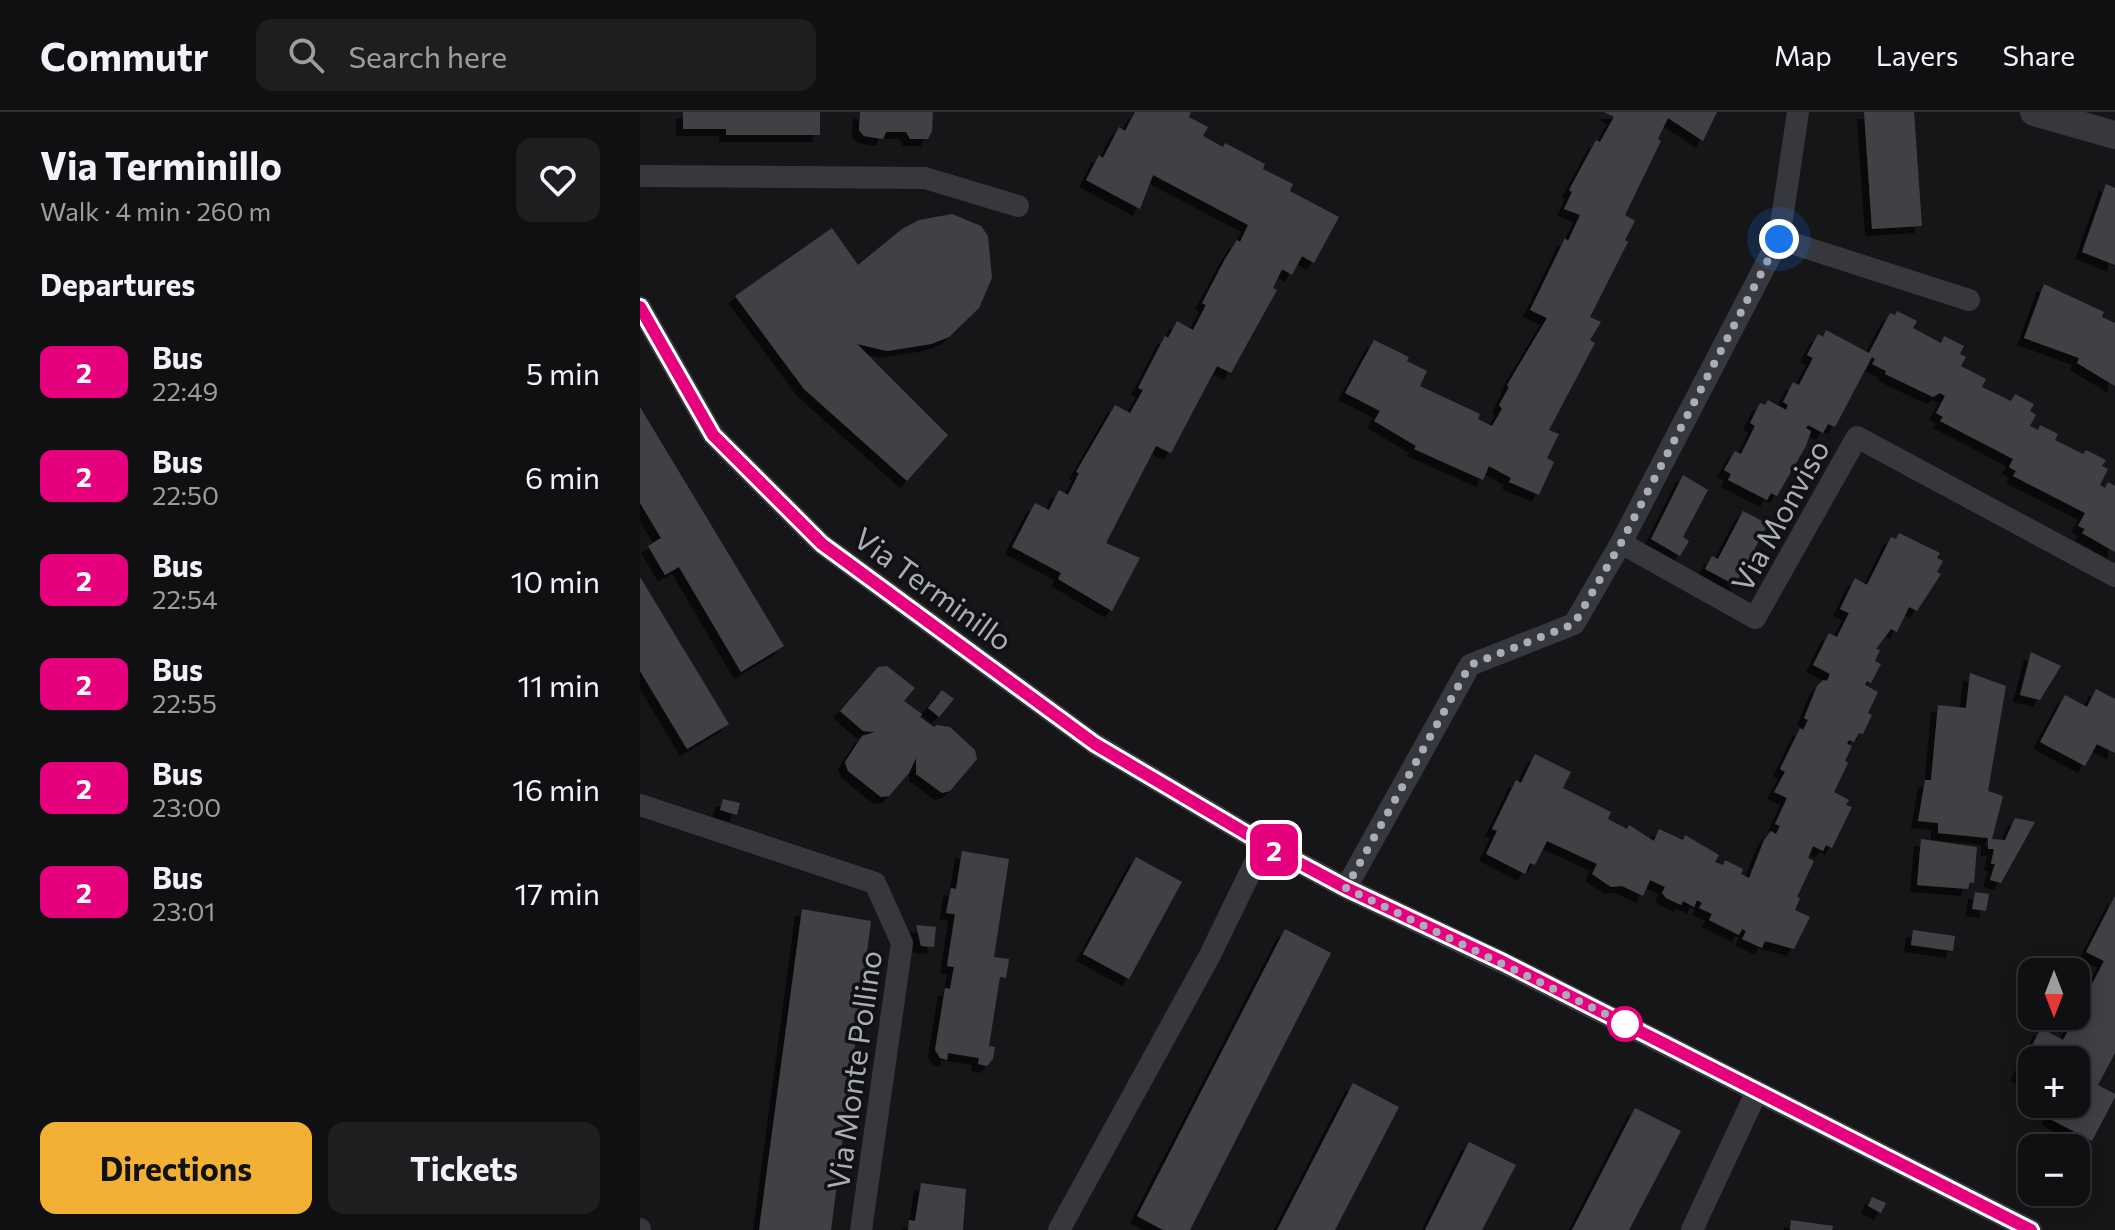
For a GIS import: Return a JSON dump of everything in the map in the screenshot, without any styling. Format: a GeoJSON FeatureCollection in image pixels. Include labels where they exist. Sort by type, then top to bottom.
{"type":"FeatureCollection","features":[{"type":"Feature","properties":{"kind":"street"},"geometry":{"type":"LineString","coordinates":[[1346,888],[1470,665],[1574,624],[1621,543],[1779,239],[1798,112]]}},
{"type":"Feature","properties":{"kind":"street"},"geometry":{"type":"LineString","coordinates":[[2034,112],[2115,135]]}},
{"type":"Feature","properties":{"kind":"street"},"geometry":{"type":"LineString","coordinates":[[640,176],[925,178],[1018,206]]}},
{"type":"Feature","properties":{"kind":"street"},"geometry":{"type":"LineString","coordinates":[[1779,239],[1969,300]]}},
{"type":"Feature","properties":{"kind":"street","name":"Via Terminillo"},"geometry":{"type":"LineString","coordinates":[[640,307],[713,435],[822,544],[1095,744],[1264,844],[1346,888],[2031,1230]]}},
{"type":"Feature","properties":{"kind":"street","name":"Via Monviso"},"geometry":{"type":"LineString","coordinates":[[1621,543],[1755,618],[1857,437],[2115,576]]}},
{"type":"Feature","properties":{"kind":"street","name":"Via Monte Pollino"},"geometry":{"type":"LineString","coordinates":[[640,805],[875,883],[902,943],[861,1230]]}},
{"type":"Feature","properties":{"kind":"street"},"geometry":{"type":"LineString","coordinates":[[1059,1230],[1210,955],[1264,844]]}},
{"type":"Feature","properties":{"kind":"street"},"geometry":{"type":"LineString","coordinates":[[1692,1230],[1757,1091]]}},
{"type":"Feature","properties":{"kind":"building"},"geometry":{"type":"Polygon","coordinates":[[[683,112],[820,112],[820,135],[726,135],[726,129],[683,129],[683,112]]]}},
{"type":"Feature","properties":{"kind":"building"},"geometry":{"type":"Polygon","coordinates":[[[860,112],[933,112],[932,131],[928,139],[910,139],[906,132],[886,132],[883,139],[864,136],[859,130],[860,112]]]}},
{"type":"Feature","properties":{"kind":"building"},"geometry":{"type":"Polygon","coordinates":[[[1135,112],[1191,112],[1189,117],[1208,127],[1203,136],[1223,147],[1225,143],[1265,164],[1263,169],[1293,184],[1290,191],[1339,217],[1314,263],[1302,256],[1292,275],[1282,269],[1273,288],[1277,290],[1231,373],[1217,366],[1171,453],[1156,446],[1106,543],[1140,558],[1112,611],[1058,579],[1061,573],[1012,547],[1035,503],[1049,510],[1059,490],[1068,495],[1079,473],[1076,472],[1115,405],[1130,413],[1143,390],[1138,388],[1165,336],[1168,338],[1177,321],[1193,330],[1206,305],[1202,303],[1225,259],[1237,240],[1240,242],[1248,225],[1153,175],[1140,209],[1086,180],[1099,155],[1103,158],[1119,127],[1125,131],[1135,112]]]}},
{"type":"Feature","properties":{"kind":"building"},"geometry":{"type":"Polygon","coordinates":[[[1604,112],[1717,112],[1703,141],[1668,118],[1658,139],[1661,141],[1625,215],[1635,221],[1625,240],[1628,242],[1590,317],[1601,322],[1590,340],[1595,343],[1549,430],[1559,434],[1547,458],[1554,462],[1539,495],[1509,482],[1511,478],[1489,466],[1483,480],[1414,449],[1416,446],[1374,421],[1380,411],[1345,393],[1374,340],[1409,357],[1407,361],[1427,371],[1420,386],[1480,414],[1478,419],[1492,426],[1502,409],[1499,405],[1509,387],[1507,385],[1547,318],[1530,310],[1565,238],[1568,241],[1580,215],[1564,209],[1572,192],[1569,190],[1596,140],[1600,142],[1614,117],[1604,112]]]}},
{"type":"Feature","properties":{"kind":"building"},"geometry":{"type":"Polygon","coordinates":[[[1864,112],[1914,112],[1922,226],[1872,229],[1864,112]]]}},
{"type":"Feature","properties":{"kind":"building"},"geometry":{"type":"Polygon","coordinates":[[[2106,184],[2115,188],[2115,265],[2082,252],[2106,184]]]}},
{"type":"Feature","properties":{"kind":"building"},"geometry":{"type":"Polygon","coordinates":[[[952,214],[981,226],[988,236],[992,278],[979,308],[949,337],[931,344],[887,351],[857,344],[948,435],[907,481],[804,389],[735,296],[832,228],[858,265],[902,229],[919,220],[952,214]]]}},
{"type":"Feature","properties":{"kind":"building"},"geometry":{"type":"Polygon","coordinates":[[[2044,284],[2104,312],[2102,317],[2115,323],[2115,386],[2077,363],[2079,358],[2024,338],[2044,284]]]}},
{"type":"Feature","properties":{"kind":"building"},"geometry":{"type":"Polygon","coordinates":[[[1897,311],[1917,321],[1913,328],[1941,343],[1944,336],[1964,346],[1960,354],[1966,357],[1961,366],[1986,379],[1982,387],[2011,401],[2015,394],[2034,404],[2030,411],[2036,415],[2030,426],[2038,430],[2040,425],[2058,434],[2055,440],[2083,454],[2086,450],[2106,460],[2102,466],[2108,469],[2100,485],[2105,488],[2108,482],[2115,486],[2115,552],[2082,533],[2085,529],[2078,526],[2085,513],[2013,476],[2016,471],[2009,467],[2013,459],[1940,421],[1943,417],[1936,413],[1945,396],[1940,393],[1933,397],[1885,374],[1886,371],[1872,364],[1875,359],[1872,357],[1835,427],[1828,424],[1823,433],[1808,425],[1806,428],[1811,431],[1806,446],[1777,496],[1771,493],[1767,500],[1728,480],[1731,474],[1724,470],[1735,451],[1741,454],[1755,426],[1750,423],[1760,403],[1765,405],[1768,400],[1786,410],[1788,405],[1783,402],[1793,382],[1799,385],[1813,358],[1807,355],[1818,334],[1823,337],[1826,330],[1869,353],[1890,313],[1895,315],[1897,311]]]}},
{"type":"Feature","properties":{"kind":"building"},"geometry":{"type":"Polygon","coordinates":[[[640,407],[784,646],[741,672],[679,567],[665,575],[648,546],[661,538],[640,503],[640,407]]]}},
{"type":"Feature","properties":{"kind":"building"},"geometry":{"type":"Polygon","coordinates":[[[1683,475],[1708,490],[1683,537],[1689,541],[1680,556],[1651,539],[1683,475]]]}},
{"type":"Feature","properties":{"kind":"building"},"geometry":{"type":"Polygon","coordinates":[[[1743,511],[1768,524],[1735,585],[1705,569],[1712,556],[1718,559],[1743,511]]]}},
{"type":"Feature","properties":{"kind":"building"},"geometry":{"type":"Polygon","coordinates":[[[1899,533],[1940,553],[1937,558],[1943,561],[1937,572],[1941,574],[1917,611],[1909,607],[1897,632],[1891,629],[1876,649],[1880,650],[1875,661],[1881,664],[1871,683],[1867,681],[1865,685],[1878,692],[1868,713],[1872,715],[1863,734],[1859,733],[1854,742],[1849,740],[1847,744],[1852,746],[1845,761],[1848,763],[1834,792],[1849,800],[1846,805],[1852,807],[1832,848],[1826,845],[1823,851],[1813,846],[1808,858],[1814,861],[1797,897],[1800,898],[1795,910],[1810,917],[1794,949],[1765,941],[1762,948],[1742,939],[1746,931],[1742,929],[1739,935],[1709,920],[1712,914],[1699,908],[1702,903],[1697,900],[1694,907],[1666,898],[1662,893],[1665,887],[1650,880],[1643,896],[1622,886],[1611,887],[1592,874],[1597,864],[1547,841],[1535,865],[1530,863],[1525,874],[1486,854],[1497,831],[1492,829],[1516,780],[1521,783],[1535,754],[1571,772],[1563,788],[1611,812],[1608,819],[1627,829],[1629,825],[1654,841],[1659,829],[1683,840],[1685,835],[1719,855],[1715,862],[1723,865],[1725,860],[1743,869],[1741,874],[1749,878],[1764,840],[1771,831],[1776,834],[1780,826],[1775,824],[1787,798],[1774,792],[1785,772],[1780,769],[1800,728],[1803,730],[1808,720],[1804,718],[1817,686],[1823,680],[1827,681],[1830,674],[1813,665],[1829,633],[1837,637],[1849,613],[1840,609],[1855,578],[1867,585],[1891,537],[1896,539],[1899,533]]]}},
{"type":"Feature","properties":{"kind":"building"},"geometry":{"type":"Polygon","coordinates":[[[640,577],[729,724],[687,749],[640,671],[640,577]]]}},
{"type":"Feature","properties":{"kind":"building"},"geometry":{"type":"Polygon","coordinates":[[[2031,652],[2061,666],[2040,700],[2020,695],[2031,652]]]}},
{"type":"Feature","properties":{"kind":"building"},"geometry":{"type":"Polygon","coordinates":[[[887,666],[915,688],[904,701],[922,714],[920,717],[934,727],[950,727],[975,750],[977,759],[950,791],[942,793],[916,774],[916,758],[909,773],[889,796],[881,797],[848,771],[845,762],[862,736],[875,732],[863,731],[840,711],[878,667],[887,666]]]}},
{"type":"Feature","properties":{"kind":"building"},"geometry":{"type":"Polygon","coordinates":[[[1970,673],[2006,686],[1988,791],[2003,796],[1992,839],[2005,840],[2015,818],[2035,822],[2001,883],[1990,880],[1995,864],[1991,864],[1994,849],[1988,849],[1988,838],[1938,833],[1938,823],[1918,821],[1925,780],[1931,780],[1938,705],[1966,708],[1970,673]]]}},
{"type":"Feature","properties":{"kind":"building"},"geometry":{"type":"Polygon","coordinates":[[[2096,689],[2115,699],[2115,753],[2097,744],[2085,766],[2040,742],[2065,695],[2087,707],[2096,689]]]}},
{"type":"Feature","properties":{"kind":"building"},"geometry":{"type":"Polygon","coordinates":[[[942,690],[954,699],[939,717],[928,708],[942,690]]]}},
{"type":"Feature","properties":{"kind":"building"},"geometry":{"type":"Polygon","coordinates":[[[723,799],[740,803],[737,815],[720,810],[723,799]]]}},
{"type":"Feature","properties":{"kind":"building"},"geometry":{"type":"Polygon","coordinates":[[[1921,839],[1977,847],[1974,883],[1970,882],[1968,889],[1917,885],[1921,839]]]}},
{"type":"Feature","properties":{"kind":"building"},"geometry":{"type":"Polygon","coordinates":[[[962,851],[1009,859],[994,957],[1009,959],[1006,978],[1000,977],[989,1046],[995,1047],[993,1059],[987,1066],[978,1064],[979,1058],[948,1053],[947,1060],[940,1058],[935,1050],[945,988],[950,989],[954,967],[947,966],[955,914],[946,913],[951,888],[956,889],[962,851]]]}},
{"type":"Feature","properties":{"kind":"building"},"geometry":{"type":"Polygon","coordinates":[[[1136,857],[1182,882],[1129,979],[1083,954],[1136,857]]]}},
{"type":"Feature","properties":{"kind":"building"},"geometry":{"type":"Polygon","coordinates":[[[1975,892],[1989,894],[1986,911],[1972,909],[1975,892]]]}},
{"type":"Feature","properties":{"kind":"building"},"geometry":{"type":"Polygon","coordinates":[[[2115,896],[2115,1053],[2098,1085],[2115,1094],[2115,1097],[2092,1141],[2090,1134],[2079,1134],[2048,1118],[2090,1118],[2090,1046],[2032,1046],[2040,1030],[2063,1040],[2068,1030],[2090,1030],[2090,988],[2104,961],[2086,952],[2115,896]]]}},
{"type":"Feature","properties":{"kind":"building"},"geometry":{"type":"Polygon","coordinates":[[[802,909],[871,921],[831,1230],[759,1230],[802,909]]]}},
{"type":"Feature","properties":{"kind":"building"},"geometry":{"type":"Polygon","coordinates":[[[916,925],[936,927],[934,947],[921,946],[916,925]]]}},
{"type":"Feature","properties":{"kind":"building"},"geometry":{"type":"Polygon","coordinates":[[[1285,929],[1331,953],[1190,1230],[1163,1230],[1137,1216],[1285,929]]]}},
{"type":"Feature","properties":{"kind":"building"},"geometry":{"type":"Polygon","coordinates":[[[1913,930],[1955,936],[1953,951],[1911,945],[1913,930]]]}},
{"type":"Feature","properties":{"kind":"building"},"geometry":{"type":"Polygon","coordinates":[[[1353,1083],[1399,1107],[1335,1230],[1277,1230],[1353,1083]]]}},
{"type":"Feature","properties":{"kind":"building"},"geometry":{"type":"Polygon","coordinates":[[[1635,1108],[1681,1131],[1629,1230],[1572,1230],[1635,1108]]]}},
{"type":"Feature","properties":{"kind":"building"},"geometry":{"type":"Polygon","coordinates":[[[1469,1142],[1516,1165],[1482,1230],[1425,1230],[1469,1142]]]}},
{"type":"Feature","properties":{"kind":"building"},"geometry":{"type":"Polygon","coordinates":[[[921,1183],[966,1189],[963,1230],[908,1230],[909,1220],[915,1221],[921,1183]]]}},
{"type":"Feature","properties":{"kind":"building"},"geometry":{"type":"Polygon","coordinates":[[[1872,1197],[1886,1203],[1881,1213],[1868,1206],[1872,1197]]]}},
{"type":"Feature","properties":{"kind":"building"},"geometry":{"type":"Polygon","coordinates":[[[1791,1220],[1833,1226],[1832,1230],[1790,1230],[1791,1220]]]}},
{"type":"Feature","properties":{"kind":"bus line","name":"2"},"geometry":{"type":"LineString","coordinates":[[640,307],[713,435],[822,544],[1095,744],[1264,844],[1346,888],[1503,962],[2031,1230]]}},
{"type":"Feature","properties":{"kind":"route"},"geometry":{"type":"LineString","coordinates":[[1625,1024],[1628,1025],[1346,888],[1470,665],[1574,624],[1621,543],[1779,239]]}}]}
